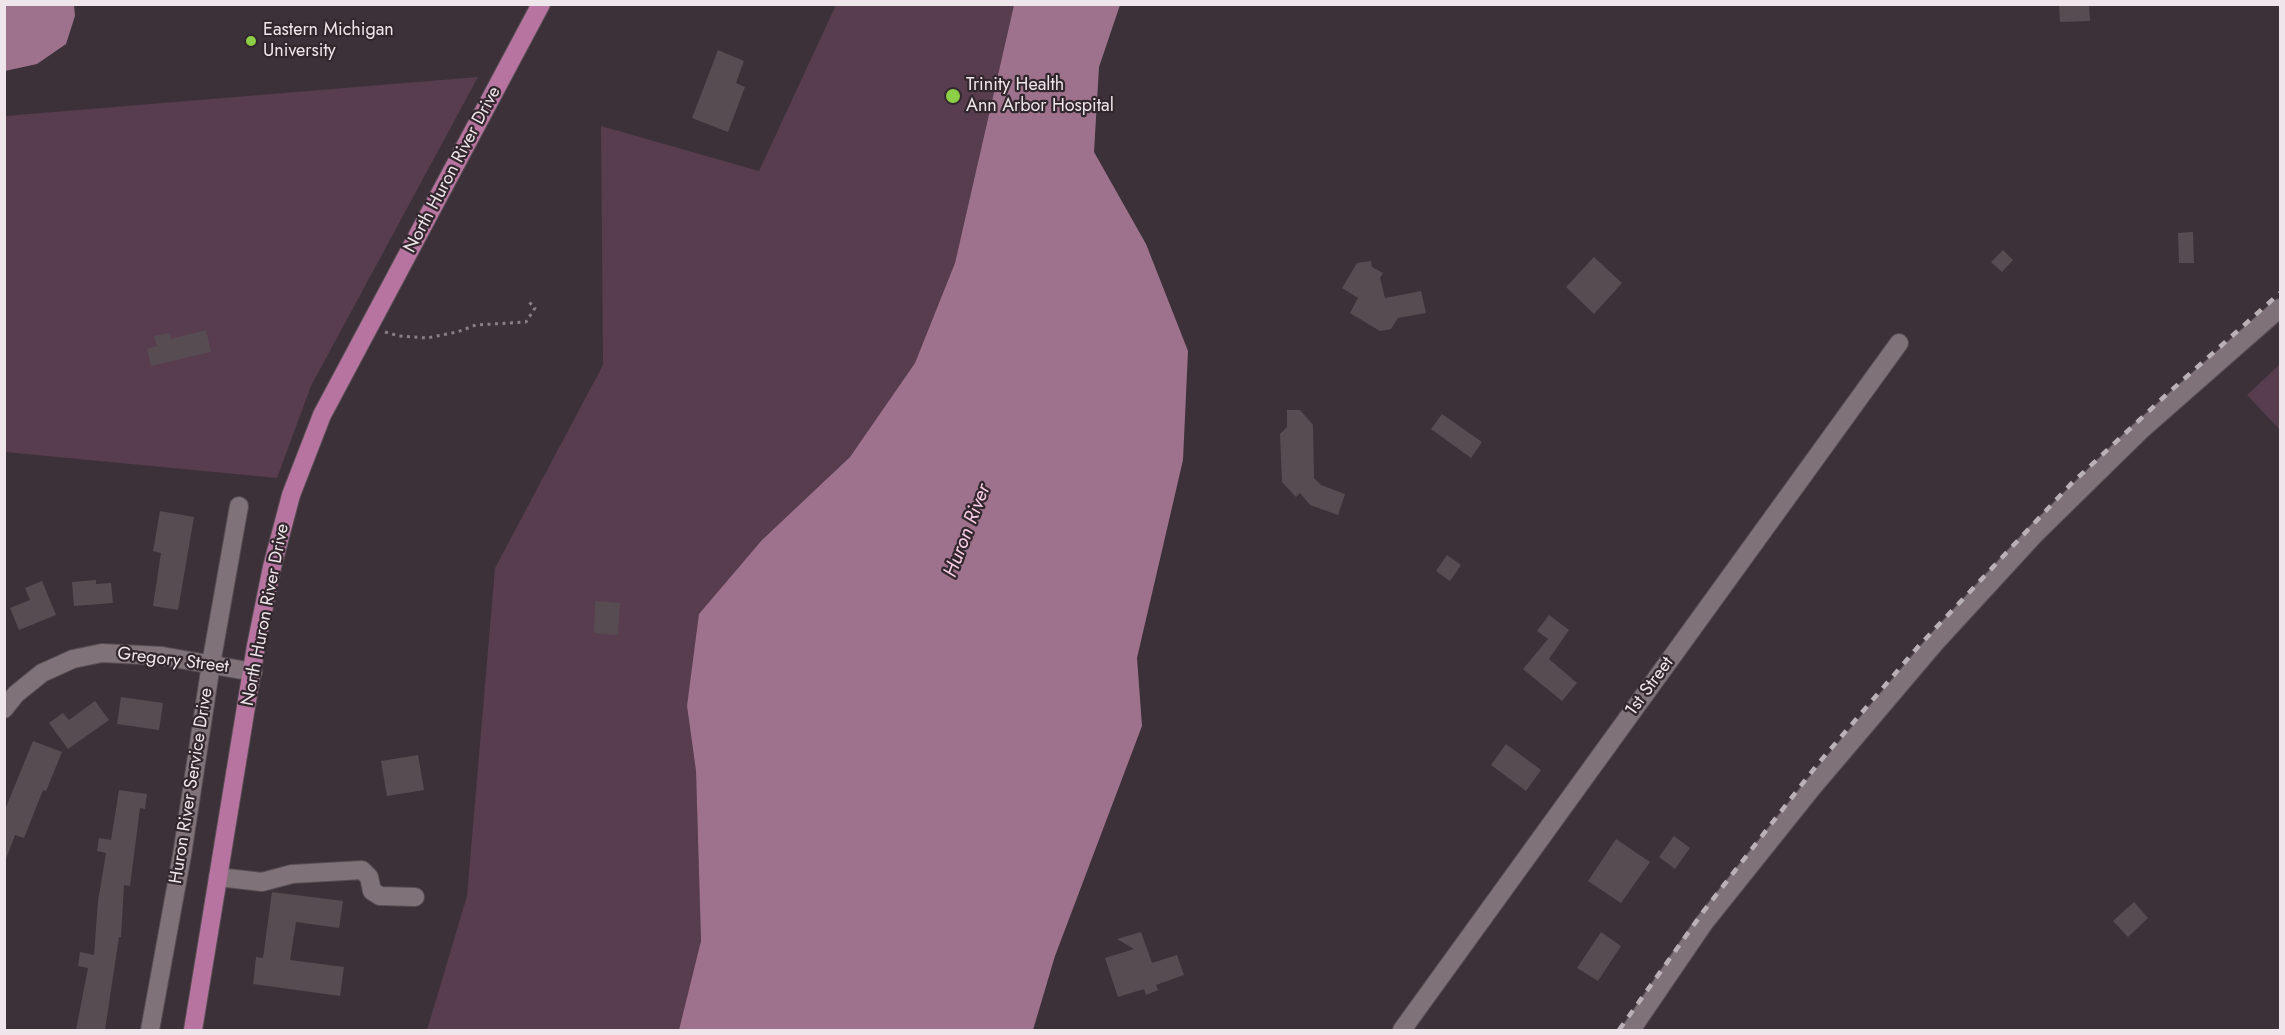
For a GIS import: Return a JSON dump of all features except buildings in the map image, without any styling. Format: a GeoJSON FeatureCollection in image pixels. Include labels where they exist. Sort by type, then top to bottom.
{"type":"FeatureCollection","features":[{"type":"Feature","properties":{"kind":"main road","name":"North Huron River Drive"},"geometry":{"type":"LineString","coordinates":[[193,1030],[252,672],[272,567],[291,495],[322,415],[542,4]]}},
{"type":"Feature","properties":{"kind":"street"},"geometry":{"type":"LineString","coordinates":[[1631,1030],[1704,923],[1812,788],[1935,643],[2036,533],[2140,431],[2280,308]]}},
{"type":"Feature","properties":{"kind":"street","name":"1st Street"},"geometry":{"type":"LineString","coordinates":[[1402,1030],[1899,343]]}},
{"type":"Feature","properties":{"kind":"street","name":"Huron River Service Drive"},"geometry":{"type":"LineString","coordinates":[[150,1030],[182,855],[211,664],[239,506]]}},
{"type":"Feature","properties":{"kind":"street","name":"Gregory Street"},"geometry":{"type":"LineString","coordinates":[[4,709],[16,694],[42,674],[73,659],[102,653],[127,653],[252,672]]}},
{"type":"Feature","properties":{"kind":"street"},"geometry":{"type":"LineString","coordinates":[[218,877],[262,882],[292,874],[362,870],[369,877],[372,891],[380,896],[415,897]]}},
{"type":"Feature","properties":{"kind":"path"},"geometry":{"type":"LineString","coordinates":[[369,326],[399,336],[427,338],[457,332],[476,325],[526,322],[535,308],[529,302]]}},
{"type":"Feature","properties":{"kind":"shaded area"},"geometry":{"type":"Polygon","coordinates":[[[836,5],[1014,5],[955,263],[915,363],[850,457],[762,540],[687,706],[696,771],[701,941],[683,1030],[427,1030],[467,896],[495,568],[603,365],[601,126],[759,171],[836,5]]]}},
{"type":"Feature","properties":{"kind":"shaded area"},"geometry":{"type":"Polygon","coordinates":[[[478,77],[311,386],[277,478],[5,452],[5,116],[478,77]]]}},
{"type":"Feature","properties":{"kind":"shaded area"},"geometry":{"type":"Polygon","coordinates":[[[2280,364],[2280,430],[2247,395],[2280,364]]]}},
{"type":"Feature","properties":{"kind":"water"},"geometry":{"type":"Polygon","coordinates":[[[4,5],[74,5],[75,16],[66,44],[37,64],[5,71],[4,5]]]}},
{"type":"Feature","properties":{"kind":"water","name":"Huron River"},"geometry":{"type":"Polygon","coordinates":[[[1014,5],[1120,5],[1099,67],[1094,152],[1146,244],[1188,351],[1183,460],[1137,658],[1142,726],[1055,956],[1033,1030],[679,1030],[701,941],[696,771],[687,706],[699,614],[762,540],[850,457],[915,363],[955,263],[1014,5]]]}},
{"type":"Feature","properties":{"kind":"railway"},"geometry":{"type":"LineString","coordinates":[[1619,1030],[1703,912],[1817,765],[1917,648],[2071,484],[2280,293]]}},
{"type":"Feature","properties":{"kind":"place","name":"Eastern Michigan University"},"geometry":{"type":"Point","coordinates":[251,41]}},
{"type":"Feature","properties":{"kind":"place","name":"Trinity Health Ann Arbor Hospital"},"geometry":{"type":"Point","coordinates":[953,96]}}]}
